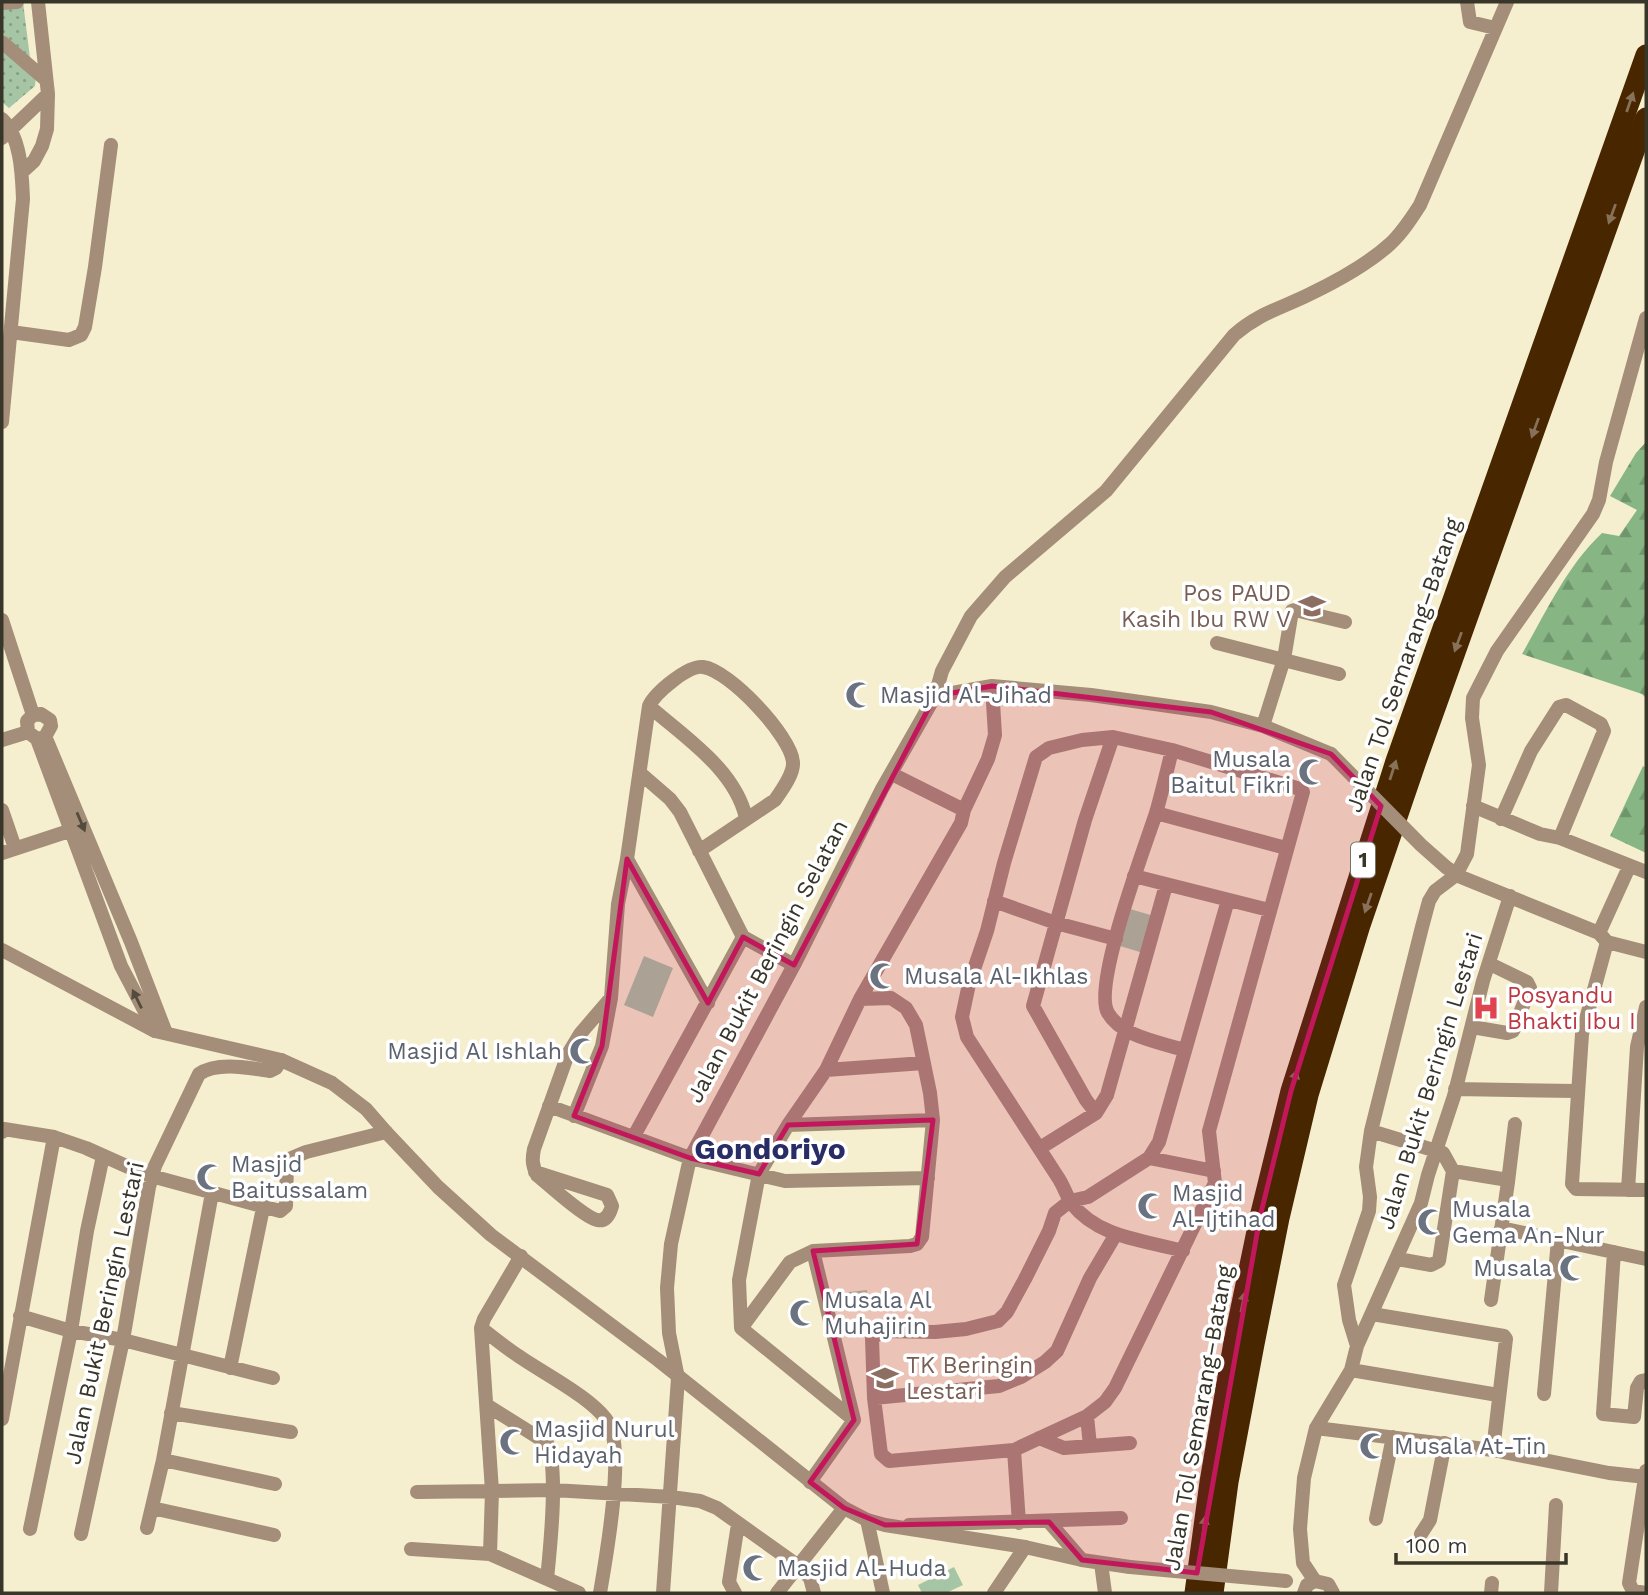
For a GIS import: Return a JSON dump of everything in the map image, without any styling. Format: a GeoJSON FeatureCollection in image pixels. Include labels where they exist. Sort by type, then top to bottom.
{"type":"FeatureCollection","features":[{"type":"Feature","properties":{"kind":"highway","name":"Jalan Tol Semarang–Batang"},"geometry":{"type":"LineString","coordinates":[[1195,1593],[1210,1482],[1234,1342],[1260,1216],[1291,1091],[1396,761],[1646,55]]}},
{"type":"Feature","properties":{"kind":"highway","name":"Jalan Tol Semarang–Batang"},"geometry":{"type":"LineString","coordinates":[[1213,1593],[1228,1482],[1254,1344],[1279,1218],[1308,1095],[1360,925],[1415,764],[1646,118]]}},
{"type":"Feature","properties":{"kind":"street"},"geometry":{"type":"LineString","coordinates":[[2,3],[17,2]]}},
{"type":"Feature","properties":{"kind":"street"},"geometry":{"type":"LineString","coordinates":[[22,172],[34,161],[47,129],[47,87],[38,2]]}},
{"type":"Feature","properties":{"kind":"street"},"geometry":{"type":"LineString","coordinates":[[1466,2],[1470,22],[1495,28]]}},
{"type":"Feature","properties":{"kind":"street","name":"Jalan Bukit Beringin Selatan"},"geometry":{"type":"LineString","coordinates":[[663,1593],[678,1378],[669,1333],[667,1288],[671,1244],[690,1158],[794,965],[882,789],[935,696],[942,671],[971,616],[1004,577],[1106,491],[1234,335],[1249,321],[1341,277],[1389,245],[1406,227],[1420,205],[1507,2]]}},
{"type":"Feature","properties":{"kind":"street"},"geometry":{"type":"LineString","coordinates":[[2,42],[47,87]]}},
{"type":"Feature","properties":{"kind":"street"},"geometry":{"type":"LineString","coordinates":[[7,134],[47,87]]}},
{"type":"Feature","properties":{"kind":"street"},"geometry":{"type":"LineString","coordinates":[[2,119],[22,172],[23,199],[9,296],[11,332],[2,422]]}},
{"type":"Feature","properties":{"kind":"street"},"geometry":{"type":"LineString","coordinates":[[11,332],[69,340],[81,335],[95,267],[111,145]]}},
{"type":"Feature","properties":{"kind":"street"},"geometry":{"type":"LineString","coordinates":[[1357,1346],[1349,1320],[1344,1285],[1369,1211],[1366,1167],[1371,1131],[1429,901],[1467,854],[1479,765],[1472,718],[1473,698],[1497,650],[1593,514],[1599,500],[1606,462],[1646,318]]}},
{"type":"Feature","properties":{"kind":"street"},"geometry":{"type":"LineString","coordinates":[[1263,726],[1284,659],[1293,610],[1345,622]]}},
{"type":"Feature","properties":{"kind":"street"},"geometry":{"type":"LineString","coordinates":[[2,620],[33,715]]}},
{"type":"Feature","properties":{"kind":"street"},"geometry":{"type":"LineString","coordinates":[[1217,643],[1339,674]]}},
{"type":"Feature","properties":{"kind":"street"},"geometry":{"type":"LineString","coordinates":[[574,1116],[599,1056],[611,998],[618,904],[649,706],[653,697],[664,688],[697,667],[706,667],[717,672],[748,696],[776,727],[793,763],[775,800],[699,851]]}},
{"type":"Feature","properties":{"kind":"street"},"geometry":{"type":"LineString","coordinates":[[935,696],[992,685],[1091,695],[1211,712],[1263,726],[1331,754],[1411,836],[1452,871],[1603,937],[1646,952]]}},
{"type":"Feature","properties":{"kind":"street"},"geometry":{"type":"LineString","coordinates":[[855,1420],[741,1328],[739,1280],[758,1174],[826,1070],[860,999],[961,823],[964,810],[988,759],[995,734],[992,685]]}},
{"type":"Feature","properties":{"kind":"street"},"geometry":{"type":"LineString","coordinates":[[1501,819],[1531,751],[1559,707],[1566,705],[1601,724],[1604,731],[1560,838]]}},
{"type":"Feature","properties":{"kind":"street"},"geometry":{"type":"LineString","coordinates":[[649,706],[706,755],[727,778],[742,800],[746,818]]}},
{"type":"Feature","properties":{"kind":"street"},"geometry":{"type":"LineString","coordinates":[[2,740],[37,736],[50,731],[50,720],[41,714],[33,715],[27,721],[37,736],[131,942],[161,1032]]}},
{"type":"Feature","properties":{"kind":"street"},"geometry":{"type":"LineString","coordinates":[[37,736],[69,831],[121,966],[161,1032]]}},
{"type":"Feature","properties":{"kind":"street"},"geometry":{"type":"LineString","coordinates":[[1096,1113],[1033,1006],[1085,820],[1113,737]]}},
{"type":"Feature","properties":{"kind":"street"},"geometry":{"type":"LineString","coordinates":[[1183,1251],[1116,1234],[1088,1219],[1070,1201],[1040,1149],[967,1037],[962,1024],[969,984],[1032,767],[1039,753],[1082,740],[1113,737],[1172,750],[1300,789],[1303,795],[1209,1131],[1215,1183],[1183,1251],[1115,1388],[1105,1402],[1087,1416],[1014,1450],[889,1461],[883,1459],[874,1398],[872,1338],[884,1331],[935,1332],[966,1329],[998,1321],[1007,1312],[1026,1279],[1055,1213],[1070,1201],[1088,1196],[1149,1158],[1159,1142],[1228,900]]}},
{"type":"Feature","properties":{"kind":"street"},"geometry":{"type":"LineString","coordinates":[[1172,750],[1156,813],[1116,939],[1105,1002],[1106,1011],[1125,1030],[1184,1051]]}},
{"type":"Feature","properties":{"kind":"street"},"geometry":{"type":"LineString","coordinates":[[640,773],[670,799],[680,812],[743,937],[794,965]]}},
{"type":"Feature","properties":{"kind":"street"},"geometry":{"type":"LineString","coordinates":[[892,774],[964,810]]}},
{"type":"Feature","properties":{"kind":"street"},"geometry":{"type":"LineString","coordinates":[[1474,806],[1540,834],[1560,838],[1646,872]]}},
{"type":"Feature","properties":{"kind":"street"},"geometry":{"type":"LineString","coordinates":[[2,810],[8,851],[69,831]]}},
{"type":"Feature","properties":{"kind":"street"},"geometry":{"type":"LineString","coordinates":[[1156,813],[1286,848]]}},
{"type":"Feature","properties":{"kind":"street"},"geometry":{"type":"LineString","coordinates":[[627,859],[708,1003]]}},
{"type":"Feature","properties":{"kind":"street"},"geometry":{"type":"LineString","coordinates":[[1629,867],[1603,937],[1582,1034],[1576,1091],[1572,1184],[1576,1189],[1646,1190]]}},
{"type":"Feature","properties":{"kind":"street"},"geometry":{"type":"LineString","coordinates":[[1134,876],[1269,910]]}},
{"type":"Feature","properties":{"kind":"street"},"geometry":{"type":"LineString","coordinates":[[1040,1149],[1096,1113],[1107,1095],[1166,885]]}},
{"type":"Feature","properties":{"kind":"street","name":"Jalan Bukit Beringin Lestari"},"geometry":{"type":"LineString","coordinates":[[1309,1586],[1303,1563],[1300,1529],[1304,1478],[1316,1428],[1350,1370],[1357,1346],[1422,1203],[1483,981],[1510,896]]}},
{"type":"Feature","properties":{"kind":"street"},"geometry":{"type":"LineString","coordinates":[[994,901],[1056,923],[1116,939]]}},
{"type":"Feature","properties":{"kind":"street"},"geometry":{"type":"LineString","coordinates":[[634,1136],[743,937]]}},
{"type":"Feature","properties":{"kind":"street"},"geometry":{"type":"LineString","coordinates":[[2,950],[161,1032],[281,1060],[332,1083],[366,1109],[439,1187],[491,1235],[844,1508],[867,1520],[1026,1547],[1101,1563],[1286,1581],[1309,1586],[1328,1584],[1333,1593]]}},
{"type":"Feature","properties":{"kind":"street"},"geometry":{"type":"LineString","coordinates":[[1472,1027],[1511,1032],[1530,988],[1527,982],[1490,964]]}},
{"type":"Feature","properties":{"kind":"street"},"geometry":{"type":"LineString","coordinates":[[536,1172],[607,1195],[611,1202],[611,1211],[605,1218],[596,1220],[561,1195],[536,1172],[532,1162],[556,1083],[572,1047],[611,998]]}},
{"type":"Feature","properties":{"kind":"street"},"geometry":{"type":"LineString","coordinates":[[741,1328],[790,1262],[813,1251],[910,1246],[917,1244],[922,1237],[933,1120],[916,1025],[906,1008],[891,998],[860,999]]}},
{"type":"Feature","properties":{"kind":"street"},"geometry":{"type":"LineString","coordinates":[[1628,1190],[1637,1047],[1646,1007]]}},
{"type":"Feature","properties":{"kind":"street","name":"Jalan Bukit Beringin Lestari"},"geometry":{"type":"LineString","coordinates":[[81,1534],[123,1340],[152,1176],[199,1074],[206,1069],[220,1067],[270,1071],[276,1068],[281,1060]]}},
{"type":"Feature","properties":{"kind":"street"},"geometry":{"type":"LineString","coordinates":[[826,1070],[924,1063]]}},
{"type":"Feature","properties":{"kind":"street"},"geometry":{"type":"LineString","coordinates":[[1455,1089],[1576,1091]]}},
{"type":"Feature","properties":{"kind":"street"},"geometry":{"type":"LineString","coordinates":[[549,1106],[690,1158],[785,1181],[928,1178]]}},
{"type":"Feature","properties":{"kind":"street"},"geometry":{"type":"LineString","coordinates":[[788,1125],[933,1120]]}},
{"type":"Feature","properties":{"kind":"street"},"geometry":{"type":"LineString","coordinates":[[1491,1300],[1515,1124]]}},
{"type":"Feature","properties":{"kind":"street"},"geometry":{"type":"LineString","coordinates":[[2,1132],[4,1129],[54,1137],[152,1176],[280,1211],[286,1206],[287,1160],[306,1152],[386,1132]]}},
{"type":"Feature","properties":{"kind":"street"},"geometry":{"type":"LineString","coordinates":[[1371,1131],[1446,1155],[1453,1171],[1439,1261],[1431,1265],[1398,1259]]}},
{"type":"Feature","properties":{"kind":"street"},"geometry":{"type":"LineString","coordinates":[[2,1419],[54,1137]]}},
{"type":"Feature","properties":{"kind":"street"},"geometry":{"type":"LineString","coordinates":[[30,1529],[72,1331],[87,1231],[103,1156]]}},
{"type":"Feature","properties":{"kind":"street"},"geometry":{"type":"LineString","coordinates":[[1149,1158],[1214,1171]]}},
{"type":"Feature","properties":{"kind":"street"},"geometry":{"type":"LineString","coordinates":[[1453,1171],[1507,1182]]}},
{"type":"Feature","properties":{"kind":"street"},"geometry":{"type":"LineString","coordinates":[[148,1528],[212,1193]]}},
{"type":"Feature","properties":{"kind":"street"},"geometry":{"type":"LineString","coordinates":[[230,1368],[263,1208]]}},
{"type":"Feature","properties":{"kind":"street"},"geometry":{"type":"LineString","coordinates":[[1502,1228],[1646,1259]]}},
{"type":"Feature","properties":{"kind":"street"},"geometry":{"type":"LineString","coordinates":[[874,1398],[981,1390],[1021,1377],[1045,1362],[1057,1351],[1090,1278],[1116,1234]]}},
{"type":"Feature","properties":{"kind":"street"},"geometry":{"type":"LineString","coordinates":[[1544,1394],[1558,1240]]}},
{"type":"Feature","properties":{"kind":"street"},"geometry":{"type":"LineString","coordinates":[[810,1482],[855,1420],[813,1251]]}},
{"type":"Feature","properties":{"kind":"street"},"geometry":{"type":"LineString","coordinates":[[1614,1252],[1603,1414],[1634,1417],[1637,1388],[1641,1381],[1646,1380]]}},
{"type":"Feature","properties":{"kind":"street"},"geometry":{"type":"LineString","coordinates":[[490,1554],[492,1491],[481,1328],[521,1256]]}},
{"type":"Feature","properties":{"kind":"street"},"geometry":{"type":"LineString","coordinates":[[1372,1314],[1502,1335],[1506,1339],[1493,1450]]}},
{"type":"Feature","properties":{"kind":"street"},"geometry":{"type":"LineString","coordinates":[[20,1317],[273,1378]]}},
{"type":"Feature","properties":{"kind":"street"},"geometry":{"type":"LineString","coordinates":[[481,1328],[517,1356],[587,1401],[608,1421],[614,1436],[614,1493],[600,1593]]}},
{"type":"Feature","properties":{"kind":"street"},"geometry":{"type":"LineString","coordinates":[[1350,1370],[1498,1395]]}},
{"type":"Feature","properties":{"kind":"street"},"geometry":{"type":"LineString","coordinates":[[488,1406],[547,1443],[552,1453],[553,1490],[547,1580]]}},
{"type":"Feature","properties":{"kind":"street"},"geometry":{"type":"LineString","coordinates":[[171,1413],[291,1432]]}},
{"type":"Feature","properties":{"kind":"street"},"geometry":{"type":"LineString","coordinates":[[1087,1416],[1090,1446]]}},
{"type":"Feature","properties":{"kind":"street"},"geometry":{"type":"LineString","coordinates":[[1316,1428],[1493,1450],[1609,1473],[1646,1477]]}},
{"type":"Feature","properties":{"kind":"street"},"geometry":{"type":"LineString","coordinates":[[1377,1519],[1393,1437]]}},
{"type":"Feature","properties":{"kind":"street"},"geometry":{"type":"LineString","coordinates":[[1039,1438],[1058,1447],[1130,1443]]}},
{"type":"Feature","properties":{"kind":"street"},"geometry":{"type":"LineString","coordinates":[[1422,1534],[1430,1520],[1445,1443]]}},
{"type":"Feature","properties":{"kind":"street"},"geometry":{"type":"LineString","coordinates":[[1014,1450],[1019,1523]]}},
{"type":"Feature","properties":{"kind":"street"},"geometry":{"type":"LineString","coordinates":[[163,1460],[275,1484]]}},
{"type":"Feature","properties":{"kind":"street"},"geometry":{"type":"LineString","coordinates":[[1646,1471],[1642,1530],[1629,1583],[1633,1591],[1646,1593]]}},
{"type":"Feature","properties":{"kind":"street"},"geometry":{"type":"LineString","coordinates":[[417,1492],[553,1490],[671,1497],[711,1505],[797,1565],[810,1578],[814,1593]]}},
{"type":"Feature","properties":{"kind":"street"},"geometry":{"type":"LineString","coordinates":[[1551,1593],[1556,1505]]}},
{"type":"Feature","properties":{"kind":"street"},"geometry":{"type":"LineString","coordinates":[[152,1508],[274,1535]]}},
{"type":"Feature","properties":{"kind":"street"},"geometry":{"type":"LineString","coordinates":[[777,1593],[844,1508]]}},
{"type":"Feature","properties":{"kind":"street"},"geometry":{"type":"LineString","coordinates":[[885,1525],[1121,1518]]}},
{"type":"Feature","properties":{"kind":"street"},"geometry":{"type":"LineString","coordinates":[[867,1520],[883,1593]]}},
{"type":"Feature","properties":{"kind":"street"},"geometry":{"type":"LineString","coordinates":[[1049,1522],[1082,1560]]}},
{"type":"Feature","properties":{"kind":"street"},"geometry":{"type":"LineString","coordinates":[[735,1593],[729,1582],[738,1524]]}},
{"type":"Feature","properties":{"kind":"street"},"geometry":{"type":"LineString","coordinates":[[997,1592],[1026,1547]]}},
{"type":"Feature","properties":{"kind":"street"},"geometry":{"type":"LineString","coordinates":[[411,1549],[490,1554],[579,1593]]}},
{"type":"Feature","properties":{"kind":"street"},"geometry":{"type":"LineString","coordinates":[[1101,1563],[1105,1593]]}},
{"type":"Feature","properties":{"kind":"highlighted area"},"geometry":{"type":"Polygon","coordinates":[[[992,686],[1211,712],[1331,754],[1381,806],[1291,1091],[1260,1217],[1197,1573],[1082,1560],[1049,1522],[885,1525],[844,1508],[810,1482],[854,1420],[813,1251],[917,1244],[933,1120],[788,1125],[759,1174],[690,1158],[574,1116],[602,1046],[627,859],[708,1003],[743,937],[794,965],[935,696],[992,686]]]}},
{"type":"Feature","properties":{"kind":"green space"},"geometry":{"type":"Polygon","coordinates":[[[2,2],[23,2],[30,58],[2,33],[2,2]]]}},
{"type":"Feature","properties":{"kind":"green space"},"geometry":{"type":"Polygon","coordinates":[[[2,45],[36,76],[35,86],[9,108],[2,102],[2,45]]]}},
{"type":"Feature","properties":{"kind":"green space"},"geometry":{"type":"Polygon","coordinates":[[[1646,442],[1646,698],[1642,694],[1522,654],[1558,590],[1589,546],[1602,533],[1619,536],[1637,510],[1610,496],[1636,453],[1646,442]]]}},
{"type":"Feature","properties":{"kind":"green space"},"geometry":{"type":"Polygon","coordinates":[[[1643,766],[1646,768],[1646,853],[1610,836],[1643,766]]]}},
{"type":"Feature","properties":{"kind":"green space"},"geometry":{"type":"Polygon","coordinates":[[[1130,909],[1154,916],[1143,953],[1120,946],[1130,909]]]}},
{"type":"Feature","properties":{"kind":"green space"},"geometry":{"type":"Polygon","coordinates":[[[644,956],[673,968],[653,1017],[624,1005],[644,956]]]}},
{"type":"Feature","properties":{"kind":"green space"},"geometry":{"type":"Polygon","coordinates":[[[867,1290],[869,1307],[833,1311],[831,1294],[867,1290]]]}},
{"type":"Feature","properties":{"kind":"green space"},"geometry":{"type":"Polygon","coordinates":[[[954,1567],[963,1585],[946,1593],[922,1593],[918,1585],[954,1567]]]}},
{"type":"Feature","properties":{"kind":"place","name":"Pos PAUD Kasih Ibu RW V"},"geometry":{"type":"Point","coordinates":[1312,606]}},
{"type":"Feature","properties":{"kind":"place","name":"Masjid Al-Jihad"},"geometry":{"type":"Point","coordinates":[859,695]}},
{"type":"Feature","properties":{"kind":"place","name":"Musala Baitul Fikri"},"geometry":{"type":"Point","coordinates":[1312,772]}},
{"type":"Feature","properties":{"kind":"place","name":"Musala Al-Ikhlas"},"geometry":{"type":"Point","coordinates":[883,976]}},
{"type":"Feature","properties":{"kind":"place","name":"Posyandu Bhakti Ibu I"},"geometry":{"type":"Point","coordinates":[1486,1008]}},
{"type":"Feature","properties":{"kind":"place","name":"Masjid Al Ishlah"},"geometry":{"type":"Point","coordinates":[583,1051]}},
{"type":"Feature","properties":{"kind":"place","name":"Masjid Baitussalam"},"geometry":{"type":"Point","coordinates":[210,1177]}},
{"type":"Feature","properties":{"kind":"place","name":"Masjid Al-Ijtihad"},"geometry":{"type":"Point","coordinates":[1151,1206]}},
{"type":"Feature","properties":{"kind":"place","name":"Musala Gema An-Nur"},"geometry":{"type":"Point","coordinates":[1431,1222]}},
{"type":"Feature","properties":{"kind":"place","name":"Musala"},"geometry":{"type":"Point","coordinates":[1573,1268]}},
{"type":"Feature","properties":{"kind":"place","name":"Musala Al Muhajirin"},"geometry":{"type":"Point","coordinates":[803,1313]}},
{"type":"Feature","properties":{"kind":"place","name":"TK Beringin Lestari"},"geometry":{"type":"Point","coordinates":[885,1378]}},
{"type":"Feature","properties":{"kind":"place","name":"Masjid Nurul Hidayah"},"geometry":{"type":"Point","coordinates":[513,1442]}},
{"type":"Feature","properties":{"kind":"place","name":"Musala At-Tin"},"geometry":{"type":"Point","coordinates":[1373,1446]}},
{"type":"Feature","properties":{"kind":"place","name":"Masjid Al-Huda"},"geometry":{"type":"Point","coordinates":[756,1568]}},
{"type":"Feature","properties":{"kind":"district","name":"Gondoriyo"},"geometry":{"type":"Point","coordinates":[770,1149]}}]}
